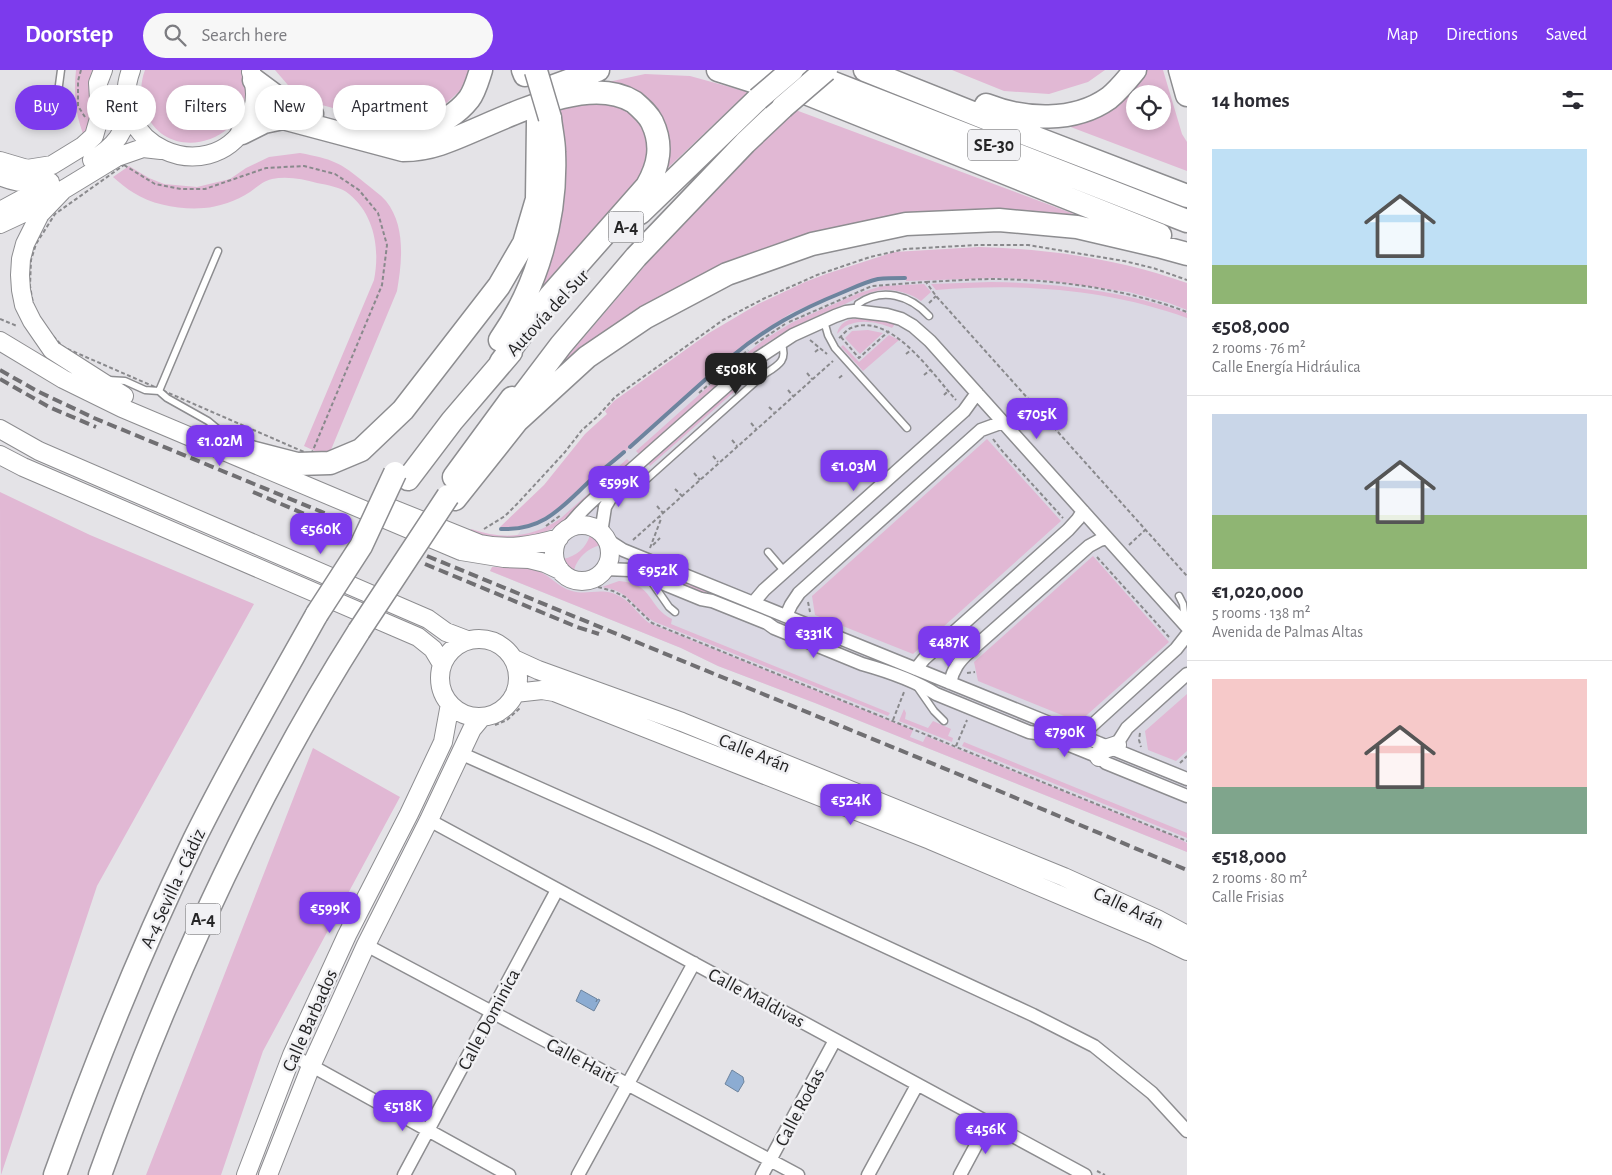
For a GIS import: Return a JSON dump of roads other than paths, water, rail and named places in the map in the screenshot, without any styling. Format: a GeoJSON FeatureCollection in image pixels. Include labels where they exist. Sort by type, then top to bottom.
{"type":"FeatureCollection","features":[{"type":"Feature","properties":{"kind":"highway"},"geometry":{"type":"LineString","coordinates":[[252,75],[285,103],[302,111],[390,133],[413,132],[441,122],[469,98],[482,70]]}},
{"type":"Feature","properties":{"kind":"highway"},"geometry":{"type":"LineString","coordinates":[[380,144],[402,144],[436,138],[481,120],[576,76],[598,70]]}},
{"type":"Feature","properties":{"kind":"highway"},"geometry":{"type":"LineString","coordinates":[[718,70],[945,150]]}},
{"type":"Feature","properties":{"kind":"highway"},"geometry":{"type":"LineString","coordinates":[[748,70],[1187,246]]}},
{"type":"Feature","properties":{"kind":"highway","name":"A-4"},"geometry":{"type":"LineString","coordinates":[[772,104],[792,70]]}},
{"type":"Feature","properties":{"kind":"highway","name":"SE-30"},"geometry":{"type":"LineString","coordinates":[[800,70],[1187,221]]}},
{"type":"Feature","properties":{"kind":"highway"},"geometry":{"type":"LineString","coordinates":[[448,496],[561,345],[636,257],[744,143],[772,104],[815,70]]}},
{"type":"Feature","properties":{"kind":"highway"},"geometry":{"type":"LineString","coordinates":[[772,104],[826,70]]}},
{"type":"Feature","properties":{"kind":"highway","name":"SE-30"},"geometry":{"type":"LineString","coordinates":[[865,70],[1187,196]]}},
{"type":"Feature","properties":{"kind":"highway"},"geometry":{"type":"LineString","coordinates":[[901,70],[962,93],[988,106],[1013,113],[1042,116],[1064,116],[1095,106],[1122,87],[1135,70]]}},
{"type":"Feature","properties":{"kind":"highway"},"geometry":{"type":"LineString","coordinates":[[962,93],[1017,106],[1042,110],[1064,110],[1098,97],[1116,82],[1126,70]]}},
{"type":"Feature","properties":{"kind":"highway"},"geometry":{"type":"LineString","coordinates":[[1180,70],[1187,95]]}},
{"type":"Feature","properties":{"kind":"highway"},"geometry":{"type":"LineString","coordinates":[[402,476],[442,412],[492,352],[515,319],[541,255],[551,214],[554,152],[530,71]]}},
{"type":"Feature","properties":{"kind":"highway"},"geometry":{"type":"LineString","coordinates":[[242,132],[264,122],[284,118],[403,150],[410,150],[440,144],[552,98],[582,91],[611,92],[627,97],[650,116],[659,143],[659,157],[647,186],[550,296],[501,362]]}},
{"type":"Feature","properties":{"kind":"highway","name":"Autovía del Sur"},"geometry":{"type":"LineString","coordinates":[[317,614],[361,546],[402,476],[452,421],[501,362],[634,219],[772,104]]}},
{"type":"Feature","properties":{"kind":"highway"},"geometry":{"type":"LineString","coordinates":[[244,449],[297,464],[330,463],[361,450],[403,410],[499,286],[524,243],[537,198],[544,120]]}},
{"type":"Feature","properties":{"kind":"highway"},"geometry":{"type":"LineString","coordinates":[[448,496],[517,421],[587,357],[646,317],[727,274],[812,244],[906,224],[999,220],[1077,227],[1187,254]]}},
{"type":"Feature","properties":{"kind":"highway","name":"A-4"},"geometry":{"type":"LineString","coordinates":[[100,1175],[155,1030],[202,920],[258,808],[313,707],[359,631],[448,496]]}},
{"type":"Feature","properties":{"kind":"highway","name":"A-4 Sevilla - Cádiz"},"geometry":{"type":"LineString","coordinates":[[55,1175],[130,981],[190,848],[252,728],[317,614]]}},
{"type":"Feature","properties":{"kind":"street"},"geometry":{"type":"LineString","coordinates":[[60,185],[34,184],[6,178],[2,165],[27,169],[52,165],[83,146],[94,136],[100,115],[98,83],[103,70]]}},
{"type":"Feature","properties":{"kind":"street"},"geometry":{"type":"LineString","coordinates":[[127,85],[131,70]]}},
{"type":"Feature","properties":{"kind":"street"},"geometry":{"type":"LineString","coordinates":[[0,211],[143,148],[160,150],[178,156],[195,157],[213,153],[229,145],[242,132],[251,117],[255,98],[252,75]]}},
{"type":"Feature","properties":{"kind":"street"},"geometry":{"type":"LineString","coordinates":[[0,224],[30,210],[116,143],[123,130]]}},
{"type":"Feature","properties":{"kind":"street"},"geometry":{"type":"LineString","coordinates":[[139,130],[144,137],[160,150]]}},
{"type":"Feature","properties":{"kind":"street"},"geometry":{"type":"LineString","coordinates":[[60,185],[40,214],[25,244],[21,259],[21,290],[24,305],[32,321],[52,350],[124,396]]}},
{"type":"Feature","properties":{"kind":"street"},"geometry":{"type":"LineString","coordinates":[[560,570],[554,551],[562,534],[578,514],[604,490],[624,476],[741,372],[780,342],[824,320],[846,312],[856,311],[901,319],[913,326],[930,341],[1186,629],[1176,649],[1088,729],[1083,737]]}},
{"type":"Feature","properties":{"kind":"street"},"geometry":{"type":"LineString","coordinates":[[0,328],[67,369],[124,396],[244,449],[480,544],[496,548],[513,548],[527,546],[562,534],[571,528],[583,526],[596,529],[623,550],[753,603],[785,613],[936,694],[1034,733],[1110,750]]}},
{"type":"Feature","properties":{"kind":"street"},"geometry":{"type":"LineString","coordinates":[[0,341],[63,379],[122,408],[461,551],[504,558],[529,559],[545,563],[571,578],[583,581],[596,577],[605,568],[610,557],[608,545],[603,536],[603,513],[606,503],[624,476]]}},
{"type":"Feature","properties":{"kind":"street"},"geometry":{"type":"LineString","coordinates":[[753,603],[762,592],[964,411],[977,394]]}},
{"type":"Feature","properties":{"kind":"street"},"geometry":{"type":"LineString","coordinates":[[767,623],[771,616],[785,613],[799,593],[980,430],[1004,422]]}},
{"type":"Feature","properties":{"kind":"street"},"geometry":{"type":"LineString","coordinates":[[0,429],[39,451],[428,619],[446,632],[467,640],[485,639],[502,645],[514,658],[518,676],[516,693],[508,705],[496,713],[482,717],[465,714],[450,704],[442,692],[440,678],[442,664],[456,646],[467,640]]}},
{"type":"Feature","properties":{"kind":"street"},"geometry":{"type":"LineString","coordinates":[[0,455],[418,637],[432,648],[442,664]]}},
{"type":"Feature","properties":{"kind":"street"},"geometry":{"type":"LineString","coordinates":[[911,680],[924,659],[1068,530],[1078,520],[1083,511]]}},
{"type":"Feature","properties":{"kind":"street"},"geometry":{"type":"LineString","coordinates":[[927,688],[933,680],[948,678],[969,652],[1086,548],[1107,538]]}},
{"type":"Feature","properties":{"kind":"street"},"geometry":{"type":"LineString","coordinates":[[605,568],[624,569],[649,578],[767,623],[774,628],[844,657],[911,680],[948,678],[1110,750],[1187,779]]}},
{"type":"Feature","properties":{"kind":"street","name":"Calle Arán"},"geometry":{"type":"LineString","coordinates":[[514,658],[538,670],[682,722],[1046,870],[1187,934]]}},
{"type":"Feature","properties":{"kind":"street"},"geometry":{"type":"LineString","coordinates":[[1187,674],[1132,723],[1110,750],[1106,763],[1187,796]]}},
{"type":"Feature","properties":{"kind":"street","name":"Calle Arán"},"geometry":{"type":"LineString","coordinates":[[516,693],[542,690],[554,692],[930,840],[1152,934],[1187,952]]}},
{"type":"Feature","properties":{"kind":"street","name":"Calle Barbados"},"geometry":{"type":"LineString","coordinates":[[246,1175],[292,1055],[347,936],[410,814],[442,742],[450,704]]}},
{"type":"Feature","properties":{"kind":"street","name":"Calle Barbados"},"geometry":{"type":"LineString","coordinates":[[268,1175],[311,1066],[366,944],[429,820],[472,729],[482,717]]}},
{"type":"Feature","properties":{"kind":"street"},"geometry":{"type":"LineString","coordinates":[[460,754],[651,838],[1033,1015],[1094,1046],[1152,1093],[1187,1131]]}},
{"type":"Feature","properties":{"kind":"street","name":"Calle Maldivas"},"geometry":{"type":"LineString","coordinates":[[429,820],[1085,1175]]}},
{"type":"Feature","properties":{"kind":"street","name":"Calle Dominica"},"geometry":{"type":"LineString","coordinates":[[404,1175],[558,890]]}},
{"type":"Feature","properties":{"kind":"street","name":"Calle Haití"},"geometry":{"type":"LineString","coordinates":[[366,944],[798,1175]]}},
{"type":"Feature","properties":{"kind":"street"},"geometry":{"type":"LineString","coordinates":[[578,1175],[694,963]]}},
{"type":"Feature","properties":{"kind":"street","name":"Calle Rodas"},"geometry":{"type":"LineString","coordinates":[[762,1175],[835,1040]]}},
{"type":"Feature","properties":{"kind":"street"},"geometry":{"type":"LineString","coordinates":[[292,1055],[509,1175]]}},
{"type":"Feature","properties":{"kind":"street"},"geometry":{"type":"LineString","coordinates":[[868,1175],[918,1084]]}},
{"type":"Feature","properties":{"kind":"street"},"geometry":{"type":"LineString","coordinates":[[960,1175],[988,1122]]}},
{"type":"Feature","properties":{"kind":"lane"},"geometry":{"type":"LineString","coordinates":[[59,85],[61,70]]}},
{"type":"Feature","properties":{"kind":"lane"},"geometry":{"type":"LineString","coordinates":[[160,390],[218,251]]}},
{"type":"Feature","properties":{"kind":"lane"},"geometry":{"type":"LineString","coordinates":[[856,311],[858,304],[862,301],[876,296],[891,294],[912,300],[929,316]]}},
{"type":"Feature","properties":{"kind":"lane"},"geometry":{"type":"LineString","coordinates":[[824,320],[835,348],[907,428]]}},
{"type":"Feature","properties":{"kind":"lane"},"geometry":{"type":"LineString","coordinates":[[624,476],[639,486],[763,375],[781,362],[784,355],[780,342]]}},
{"type":"Feature","properties":{"kind":"lane"},"geometry":{"type":"LineString","coordinates":[[97,380],[126,381],[145,390],[160,390],[167,398],[208,421],[244,449]]}},
{"type":"Feature","properties":{"kind":"lane"},"geometry":{"type":"LineString","coordinates":[[768,552],[785,572]]}},
{"type":"Feature","properties":{"kind":"lane"},"geometry":{"type":"LineString","coordinates":[[649,578],[669,607],[675,612]]}},
{"type":"Feature","properties":{"kind":"lane"},"geometry":{"type":"LineString","coordinates":[[1179,596],[1183,604],[1186,629]]}},
{"type":"Feature","properties":{"kind":"lane"},"geometry":{"type":"LineString","coordinates":[[911,680],[921,690],[937,715],[944,721]]}},
{"type":"Feature","properties":{"kind":"water"},"geometry":{"type":"Polygon","coordinates":[[[581,990],[597,999],[596,1002],[598,999],[600,1000],[594,1011],[576,1001],[581,990]]]}},
{"type":"Feature","properties":{"kind":"water"},"geometry":{"type":"Polygon","coordinates":[[[732,1070],[743,1077],[744,1082],[738,1092],[725,1084],[732,1070]]]}},
{"type":"Feature","properties":{"kind":"waterway"},"geometry":{"type":"LineString","coordinates":[[731,357],[770,328],[826,299],[873,280],[905,278]]}},
{"type":"Feature","properties":{"kind":"waterway"},"geometry":{"type":"LineString","coordinates":[[630,447],[725,362]]}},
{"type":"Feature","properties":{"kind":"waterway"},"geometry":{"type":"LineString","coordinates":[[501,529],[530,526],[542,521],[563,506],[624,452]]}},
{"type":"Feature","properties":{"kind":"railway"},"geometry":{"type":"LineString","coordinates":[[0,370],[37,391],[94,418],[351,524]]}},
{"type":"Feature","properties":{"kind":"railway"},"geometry":{"type":"LineString","coordinates":[[0,379],[49,407],[96,427]]}},
{"type":"Feature","properties":{"kind":"railway"},"geometry":{"type":"LineString","coordinates":[[253,492],[347,532]]}},
{"type":"Feature","properties":{"kind":"railway"},"geometry":{"type":"LineString","coordinates":[[427,556],[1187,870]]}},
{"type":"Feature","properties":{"kind":"railway"},"geometry":{"type":"LineString","coordinates":[[425,564],[577,627],[599,634]]}}]}
